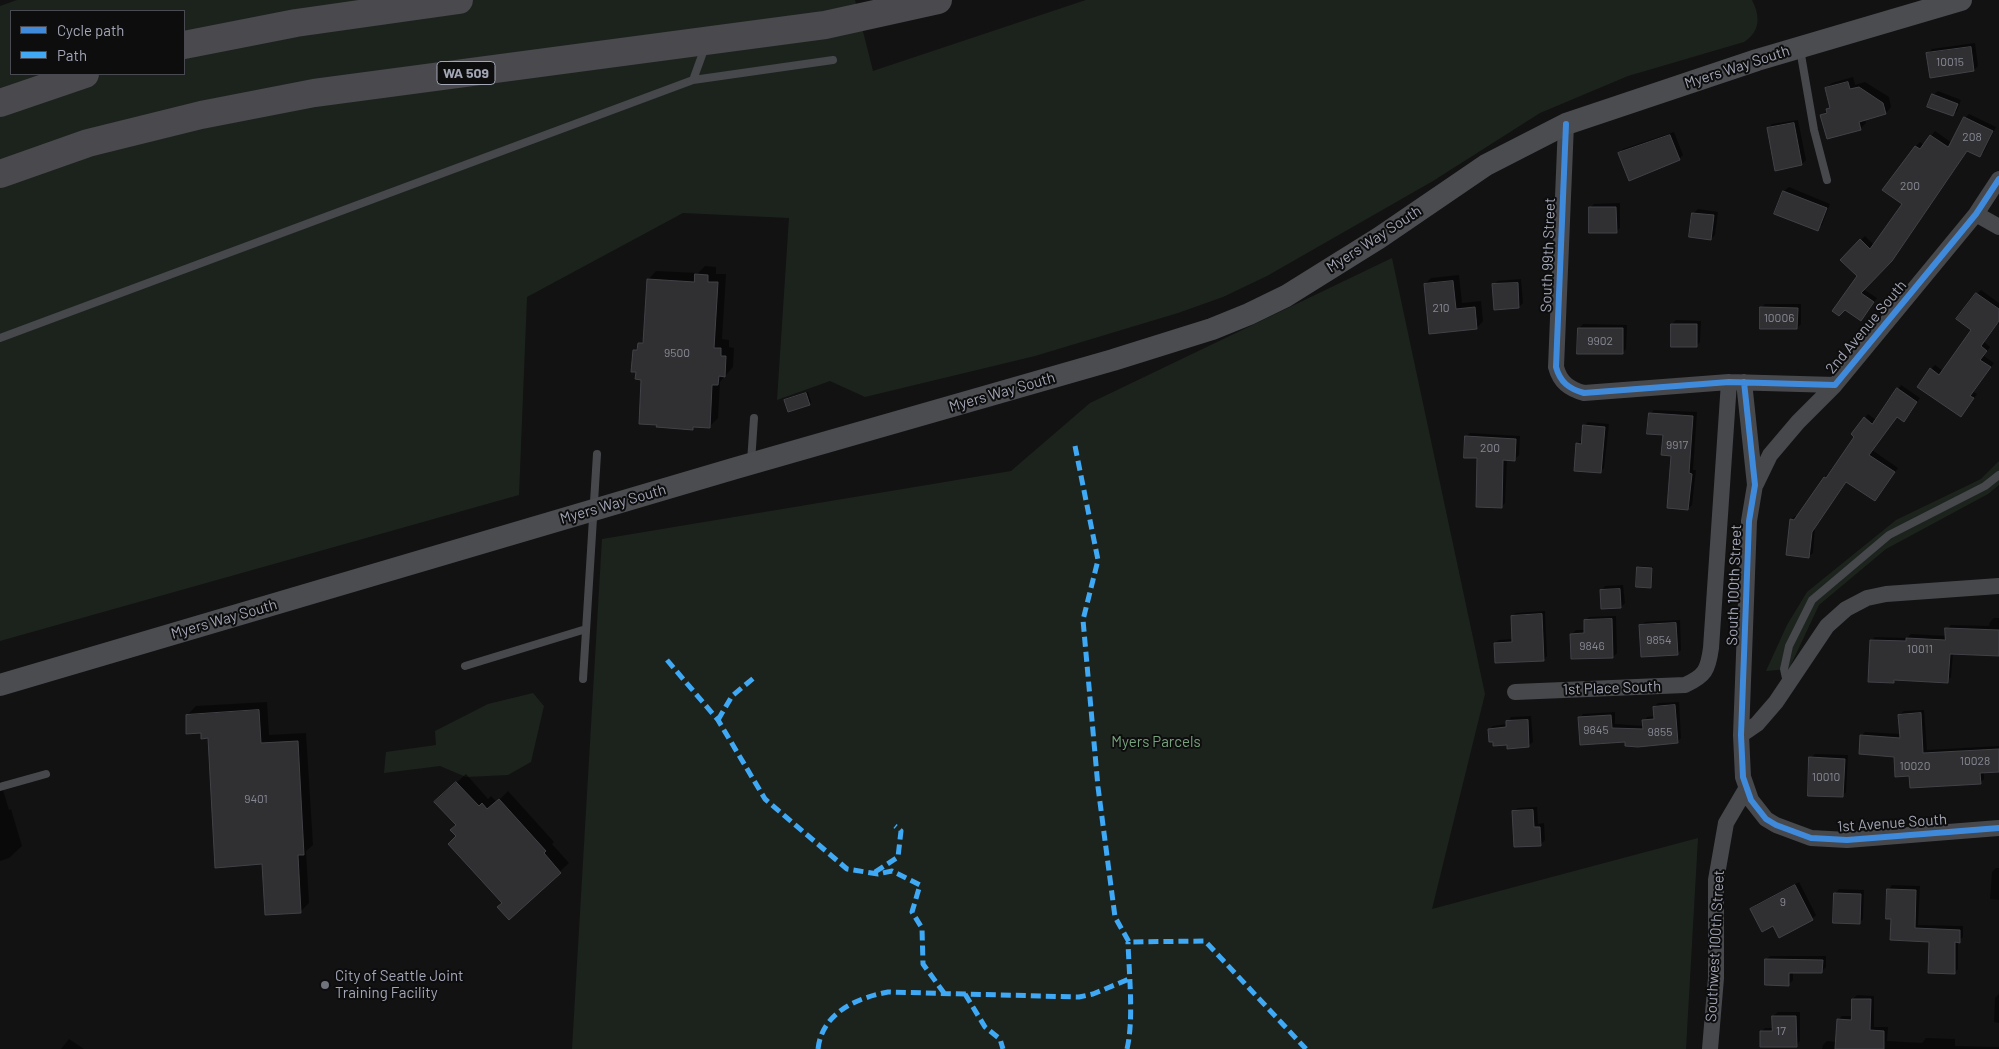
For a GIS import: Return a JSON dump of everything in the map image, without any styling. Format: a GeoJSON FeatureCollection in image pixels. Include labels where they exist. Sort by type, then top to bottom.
{"type":"FeatureCollection","features":[{"type":"Feature","properties":{"kind":"highway"},"geometry":{"type":"LineString","coordinates":[[185,45],[296,23],[459,0]]}},
{"type":"Feature","properties":{"kind":"highway","name":"WA 509"},"geometry":{"type":"LineString","coordinates":[[0,174],[88,143],[201,115],[314,93],[826,25],[938,0]]}},
{"type":"Feature","properties":{"kind":"highway"},"geometry":{"type":"LineString","coordinates":[[0,103],[82,75]]}},
{"type":"Feature","properties":{"kind":"main road","name":"Myers Way South"},"geometry":{"type":"LineString","coordinates":[[0,685],[751,464],[1113,360],[1212,329],[1286,296],[1379,238],[1486,165],[1566,124],[1799,47],[1961,0]]}},
{"type":"Feature","properties":{"kind":"street","name":"South 99th Street"},"geometry":{"type":"LineString","coordinates":[[1565,385],[1559,378],[1556,367],[1566,124]]}},
{"type":"Feature","properties":{"kind":"street","name":"2nd Avenue South"},"geometry":{"type":"LineString","coordinates":[[1565,385],[1576,391],[1591,394],[1736,382],[1835,385],[1976,214],[1999,179]]}},
{"type":"Feature","properties":{"kind":"street"},"geometry":{"type":"LineString","coordinates":[[1976,214],[1999,227]]}},
{"type":"Feature","properties":{"kind":"street","name":"South 100th Street"},"geometry":{"type":"LineString","coordinates":[[1736,382],[1755,485]]}},
{"type":"Feature","properties":{"kind":"street","name":"South 100th Street"},"geometry":{"type":"LineString","coordinates":[[1705,672],[1711,648],[1736,382]]}},
{"type":"Feature","properties":{"kind":"street","name":"South 100th Street"},"geometry":{"type":"LineString","coordinates":[[1746,789],[1743,777],[1741,735],[1749,522],[1755,485],[1770,455],[1798,422],[1835,385]]}},
{"type":"Feature","properties":{"kind":"street"},"geometry":{"type":"LineString","coordinates":[[1741,735],[1757,724],[1787,685],[1827,626],[1846,609],[1867,598],[1886,594],[1999,586]]}},
{"type":"Feature","properties":{"kind":"street","name":"1st Place South"},"geometry":{"type":"LineString","coordinates":[[1515,692],[1685,685],[1697,679],[1705,672]]}},
{"type":"Feature","properties":{"kind":"street","name":"1st Avenue South"},"geometry":{"type":"LineString","coordinates":[[1746,789],[1751,800],[1766,818],[1776,826],[1811,838],[1847,840],[1999,828]]}},
{"type":"Feature","properties":{"kind":"street","name":"Southwest 100th Street"},"geometry":{"type":"LineString","coordinates":[[1710,1049],[1716,978],[1716,880],[1726,823],[1746,789]]}},
{"type":"Feature","properties":{"kind":"lane"},"geometry":{"type":"LineString","coordinates":[[693,80],[707,40]]}},
{"type":"Feature","properties":{"kind":"lane"},"geometry":{"type":"LineString","coordinates":[[1799,47],[1814,130],[1827,180]]}},
{"type":"Feature","properties":{"kind":"lane"},"geometry":{"type":"LineString","coordinates":[[0,338],[693,80],[833,60]]}},
{"type":"Feature","properties":{"kind":"lane"},"geometry":{"type":"LineString","coordinates":[[751,464],[754,418]]}},
{"type":"Feature","properties":{"kind":"lane"},"geometry":{"type":"LineString","coordinates":[[583,679],[596,454]]}},
{"type":"Feature","properties":{"kind":"lane"},"geometry":{"type":"LineString","coordinates":[[1787,685],[1784,669],[1789,646],[1812,600],[1888,535],[1984,486],[1999,476]]}},
{"type":"Feature","properties":{"kind":"lane"},"geometry":{"type":"LineString","coordinates":[[466,666],[586,629]]}},
{"type":"Feature","properties":{"kind":"lane"},"geometry":{"type":"LineString","coordinates":[[0,788],[46,774]]}},
{"type":"Feature","properties":{"kind":"green space"},"geometry":{"type":"Polygon","coordinates":[[[17,0],[855,0],[873,71],[1086,0],[1752,0],[1757,12],[1757,23],[1754,33],[1744,42],[1628,76],[1540,113],[1433,181],[1267,276],[1223,297],[1178,313],[1035,356],[865,397],[830,381],[777,400],[789,218],[683,213],[527,297],[519,495],[0,641],[0,6],[17,0]]]}},
{"type":"Feature","properties":{"kind":"green space","name":"Myers Parcels"},"geometry":{"type":"Polygon","coordinates":[[[1392,258],[1485,694],[1432,909],[1698,838],[1686,1049],[572,1049],[602,539],[1011,471],[1090,403],[1392,258]]]}},
{"type":"Feature","properties":{"kind":"green space"},"geometry":{"type":"Polygon","coordinates":[[[1999,461],[1999,485],[1988,494],[1886,549],[1819,605],[1789,669],[1766,671],[1787,625],[1807,592],[1896,520],[1981,479],[1999,461]]]}},
{"type":"Feature","properties":{"kind":"green space"},"geometry":{"type":"Polygon","coordinates":[[[533,693],[544,706],[531,762],[508,775],[466,777],[440,766],[384,773],[386,752],[436,745],[435,731],[488,704],[533,693]]]}},
{"type":"Feature","properties":{"kind":"building"},"geometry":{"type":"Polygon","coordinates":[[[1971,47],[1974,71],[1930,78],[1926,53],[1971,47]]]}},
{"type":"Feature","properties":{"kind":"building"},"geometry":{"type":"Polygon","coordinates":[[[1848,82],[1850,89],[1859,87],[1883,103],[1886,114],[1859,122],[1861,130],[1827,139],[1820,115],[1827,113],[1826,109],[1830,108],[1825,88],[1848,82]]]}},
{"type":"Feature","properties":{"kind":"building"},"geometry":{"type":"Polygon","coordinates":[[[1932,94],[1958,104],[1953,116],[1927,107],[1932,94]]]}},
{"type":"Feature","properties":{"kind":"building"},"geometry":{"type":"Polygon","coordinates":[[[1964,117],[1993,131],[1980,157],[1967,151],[1892,261],[1861,293],[1874,302],[1861,321],[1845,310],[1839,316],[1832,311],[1857,276],[1840,260],[1860,239],[1870,249],[1902,204],[1882,190],[1915,146],[1920,149],[1930,135],[1948,147],[1964,117]]]}},
{"type":"Feature","properties":{"kind":"building"},"geometry":{"type":"Polygon","coordinates":[[[1794,123],[1802,165],[1775,171],[1767,128],[1794,123]]]}},
{"type":"Feature","properties":{"kind":"building"},"geometry":{"type":"Polygon","coordinates":[[[1670,135],[1680,160],[1629,181],[1618,153],[1670,135]]]}},
{"type":"Feature","properties":{"kind":"building"},"geometry":{"type":"Polygon","coordinates":[[[1783,191],[1827,208],[1818,231],[1774,214],[1783,191]]]}},
{"type":"Feature","properties":{"kind":"building"},"geometry":{"type":"Polygon","coordinates":[[[1589,207],[1616,207],[1617,233],[1589,233],[1589,207]]]}},
{"type":"Feature","properties":{"kind":"building"},"geometry":{"type":"Polygon","coordinates":[[[1692,213],[1714,215],[1711,240],[1689,237],[1692,213]]]}},
{"type":"Feature","properties":{"kind":"building"},"geometry":{"type":"Polygon","coordinates":[[[695,274],[708,275],[708,282],[718,282],[714,348],[721,348],[721,356],[726,356],[725,377],[719,376],[718,385],[712,385],[710,428],[693,427],[693,430],[639,424],[641,380],[635,379],[636,372],[631,372],[633,350],[637,350],[638,343],[643,343],[647,279],[694,282],[695,274]]]}},
{"type":"Feature","properties":{"kind":"building"},"geometry":{"type":"Polygon","coordinates":[[[1453,281],[1456,309],[1475,307],[1477,329],[1429,334],[1424,284],[1453,281]]]}},
{"type":"Feature","properties":{"kind":"building"},"geometry":{"type":"Polygon","coordinates":[[[1518,283],[1519,308],[1494,310],[1492,284],[1518,283]]]}},
{"type":"Feature","properties":{"kind":"building"},"geometry":{"type":"Polygon","coordinates":[[[1976,293],[1999,309],[1999,321],[1981,346],[1987,351],[1980,360],[1991,367],[1970,396],[1974,398],[1961,417],[1917,387],[1930,368],[1939,375],[1971,330],[1956,319],[1976,293]]]}},
{"type":"Feature","properties":{"kind":"building"},"geometry":{"type":"Polygon","coordinates":[[[1760,307],[1798,308],[1797,329],[1760,329],[1760,307]]]}},
{"type":"Feature","properties":{"kind":"building"},"geometry":{"type":"Polygon","coordinates":[[[1671,324],[1697,324],[1697,347],[1671,347],[1671,324]]]}},
{"type":"Feature","properties":{"kind":"building"},"geometry":{"type":"Polygon","coordinates":[[[1578,328],[1623,328],[1623,354],[1577,354],[1578,328]]]}},
{"type":"Feature","properties":{"kind":"building"},"geometry":{"type":"Polygon","coordinates":[[[1897,388],[1917,402],[1904,422],[1897,417],[1869,455],[1895,472],[1875,501],[1846,482],[1812,532],[1809,558],[1786,555],[1790,519],[1794,520],[1824,477],[1826,478],[1854,437],[1851,434],[1864,417],[1872,424],[1897,388]]]}},
{"type":"Feature","properties":{"kind":"building"},"geometry":{"type":"Polygon","coordinates":[[[806,393],[810,405],[788,412],[784,400],[806,393]]]}},
{"type":"Feature","properties":{"kind":"building"},"geometry":{"type":"Polygon","coordinates":[[[1649,413],[1693,416],[1689,473],[1692,474],[1688,510],[1667,508],[1671,456],[1661,455],[1663,435],[1647,434],[1649,413]]]}},
{"type":"Feature","properties":{"kind":"building"},"geometry":{"type":"Polygon","coordinates":[[[1583,425],[1605,427],[1601,473],[1574,471],[1576,443],[1581,444],[1583,425]]]}},
{"type":"Feature","properties":{"kind":"building"},"geometry":{"type":"Polygon","coordinates":[[[1465,436],[1516,439],[1515,461],[1503,460],[1502,508],[1476,507],[1477,458],[1464,458],[1465,436]]]}},
{"type":"Feature","properties":{"kind":"building"},"geometry":{"type":"Polygon","coordinates":[[[1637,567],[1652,568],[1651,588],[1636,587],[1637,567]]]}},
{"type":"Feature","properties":{"kind":"building"},"geometry":{"type":"Polygon","coordinates":[[[1620,589],[1621,608],[1601,609],[1600,590],[1620,589]]]}},
{"type":"Feature","properties":{"kind":"building"},"geometry":{"type":"Polygon","coordinates":[[[1542,614],[1544,661],[1495,663],[1494,643],[1512,642],[1511,616],[1542,614]]]}},
{"type":"Feature","properties":{"kind":"building"},"geometry":{"type":"Polygon","coordinates":[[[1612,619],[1613,658],[1571,659],[1570,634],[1584,633],[1584,620],[1612,619]]]}},
{"type":"Feature","properties":{"kind":"building"},"geometry":{"type":"Polygon","coordinates":[[[1676,623],[1678,655],[1641,657],[1639,625],[1676,623]]]}},
{"type":"Feature","properties":{"kind":"building"},"geometry":{"type":"Polygon","coordinates":[[[1945,628],[1999,630],[1999,656],[1950,654],[1948,683],[1894,680],[1894,683],[1868,682],[1870,640],[1906,641],[1906,638],[1945,640],[1945,628]]]}},
{"type":"Feature","properties":{"kind":"building"},"geometry":{"type":"Polygon","coordinates":[[[1675,705],[1678,743],[1638,747],[1625,746],[1625,742],[1580,745],[1578,717],[1611,715],[1612,728],[1643,729],[1642,720],[1654,719],[1653,707],[1675,705]]]}},
{"type":"Feature","properties":{"kind":"building"},"geometry":{"type":"Polygon","coordinates":[[[259,710],[261,743],[298,741],[304,855],[298,855],[301,913],[265,915],[262,864],[215,868],[208,738],[201,739],[201,733],[186,734],[186,715],[259,710]]]}},
{"type":"Feature","properties":{"kind":"building"},"geometry":{"type":"Polygon","coordinates":[[[1921,713],[1923,753],[1999,749],[1999,772],[1980,773],[1981,784],[1910,788],[1909,776],[1895,777],[1894,757],[1859,754],[1860,735],[1900,738],[1898,715],[1921,713]]]}},
{"type":"Feature","properties":{"kind":"building"},"geometry":{"type":"Polygon","coordinates":[[[1528,720],[1529,747],[1507,749],[1507,745],[1493,746],[1493,742],[1489,742],[1488,729],[1506,727],[1506,721],[1528,720]]]}},
{"type":"Feature","properties":{"kind":"building"},"geometry":{"type":"Polygon","coordinates":[[[1809,757],[1845,759],[1843,797],[1808,796],[1809,757]]]}},
{"type":"Feature","properties":{"kind":"building"},"geometry":{"type":"Polygon","coordinates":[[[456,782],[479,806],[482,803],[487,809],[499,799],[546,851],[544,853],[561,873],[509,920],[497,907],[502,903],[448,844],[456,836],[450,830],[456,825],[434,802],[456,782]]]}},
{"type":"Feature","properties":{"kind":"building"},"geometry":{"type":"Polygon","coordinates":[[[1533,810],[1534,827],[1540,827],[1541,846],[1514,847],[1512,811],[1533,810]]]}},
{"type":"Feature","properties":{"kind":"building"},"geometry":{"type":"Polygon","coordinates":[[[1795,885],[1813,920],[1779,938],[1773,926],[1762,932],[1750,909],[1795,885]]]}},
{"type":"Feature","properties":{"kind":"building"},"geometry":{"type":"Polygon","coordinates":[[[1887,889],[1916,890],[1915,928],[1960,930],[1960,943],[1955,942],[1955,974],[1928,973],[1929,942],[1890,940],[1891,919],[1886,919],[1887,889]]]}},
{"type":"Feature","properties":{"kind":"building"},"geometry":{"type":"Polygon","coordinates":[[[1834,893],[1861,894],[1860,924],[1833,923],[1834,893]]]}},
{"type":"Feature","properties":{"kind":"building"},"geometry":{"type":"Polygon","coordinates":[[[1765,959],[1823,960],[1822,973],[1789,973],[1789,986],[1765,985],[1765,959]]]}},
{"type":"Feature","properties":{"kind":"building"},"geometry":{"type":"Polygon","coordinates":[[[1852,999],[1871,999],[1870,1030],[1884,1031],[1884,1049],[1835,1049],[1837,1019],[1851,1020],[1852,999]]]}},
{"type":"Feature","properties":{"kind":"building"},"geometry":{"type":"Polygon","coordinates":[[[1772,1016],[1796,1016],[1797,1047],[1760,1047],[1760,1031],[1772,1031],[1772,1016]]]}},
{"type":"Feature","properties":{"kind":"marked path"},"geometry":{"type":"LineString","coordinates":[[1075,446],[1098,560],[1083,620],[1098,787],[1115,917],[1129,942],[1205,941],[1306,1049]]}},
{"type":"Feature","properties":{"kind":"marked path"},"geometry":{"type":"LineString","coordinates":[[667,660],[718,720],[765,799],[847,869],[878,874],[892,871],[920,885],[912,912],[922,928],[923,964],[944,993]]}},
{"type":"Feature","properties":{"kind":"marked path"},"geometry":{"type":"LineString","coordinates":[[718,720],[732,696],[756,676]]}},
{"type":"Feature","properties":{"kind":"marked path"},"geometry":{"type":"LineString","coordinates":[[875,872],[898,857],[901,831],[895,826]]}},
{"type":"Feature","properties":{"kind":"marked path"},"geometry":{"type":"LineString","coordinates":[[1127,1049],[1131,1010],[1128,942]]}},
{"type":"Feature","properties":{"kind":"marked path"},"geometry":{"type":"LineString","coordinates":[[818,1049],[826,1026],[842,1009],[864,998],[888,992],[1079,997],[1093,994],[1129,979]]}},
{"type":"Feature","properties":{"kind":"marked path"},"geometry":{"type":"LineString","coordinates":[[965,994],[985,1027],[1000,1039],[1003,1049]]}},
{"type":"Feature","properties":{"kind":"cycle path"},"geometry":{"type":"LineString","coordinates":[[1566,124],[1556,367],[1560,377],[1566,384],[1584,393],[1729,382],[1835,385],[1976,214],[1999,179]]}},
{"type":"Feature","properties":{"kind":"cycle path"},"geometry":{"type":"LineString","coordinates":[[1744,382],[1755,485],[1749,521],[1741,735],[1743,777],[1751,800],[1766,819],[1776,825],[1811,838],[1847,840],[1999,828]]}},
{"type":"Feature","properties":{"kind":"place","name":"City of Seattle Joint Training Facility"},"geometry":{"type":"Point","coordinates":[325,985]}}]}
